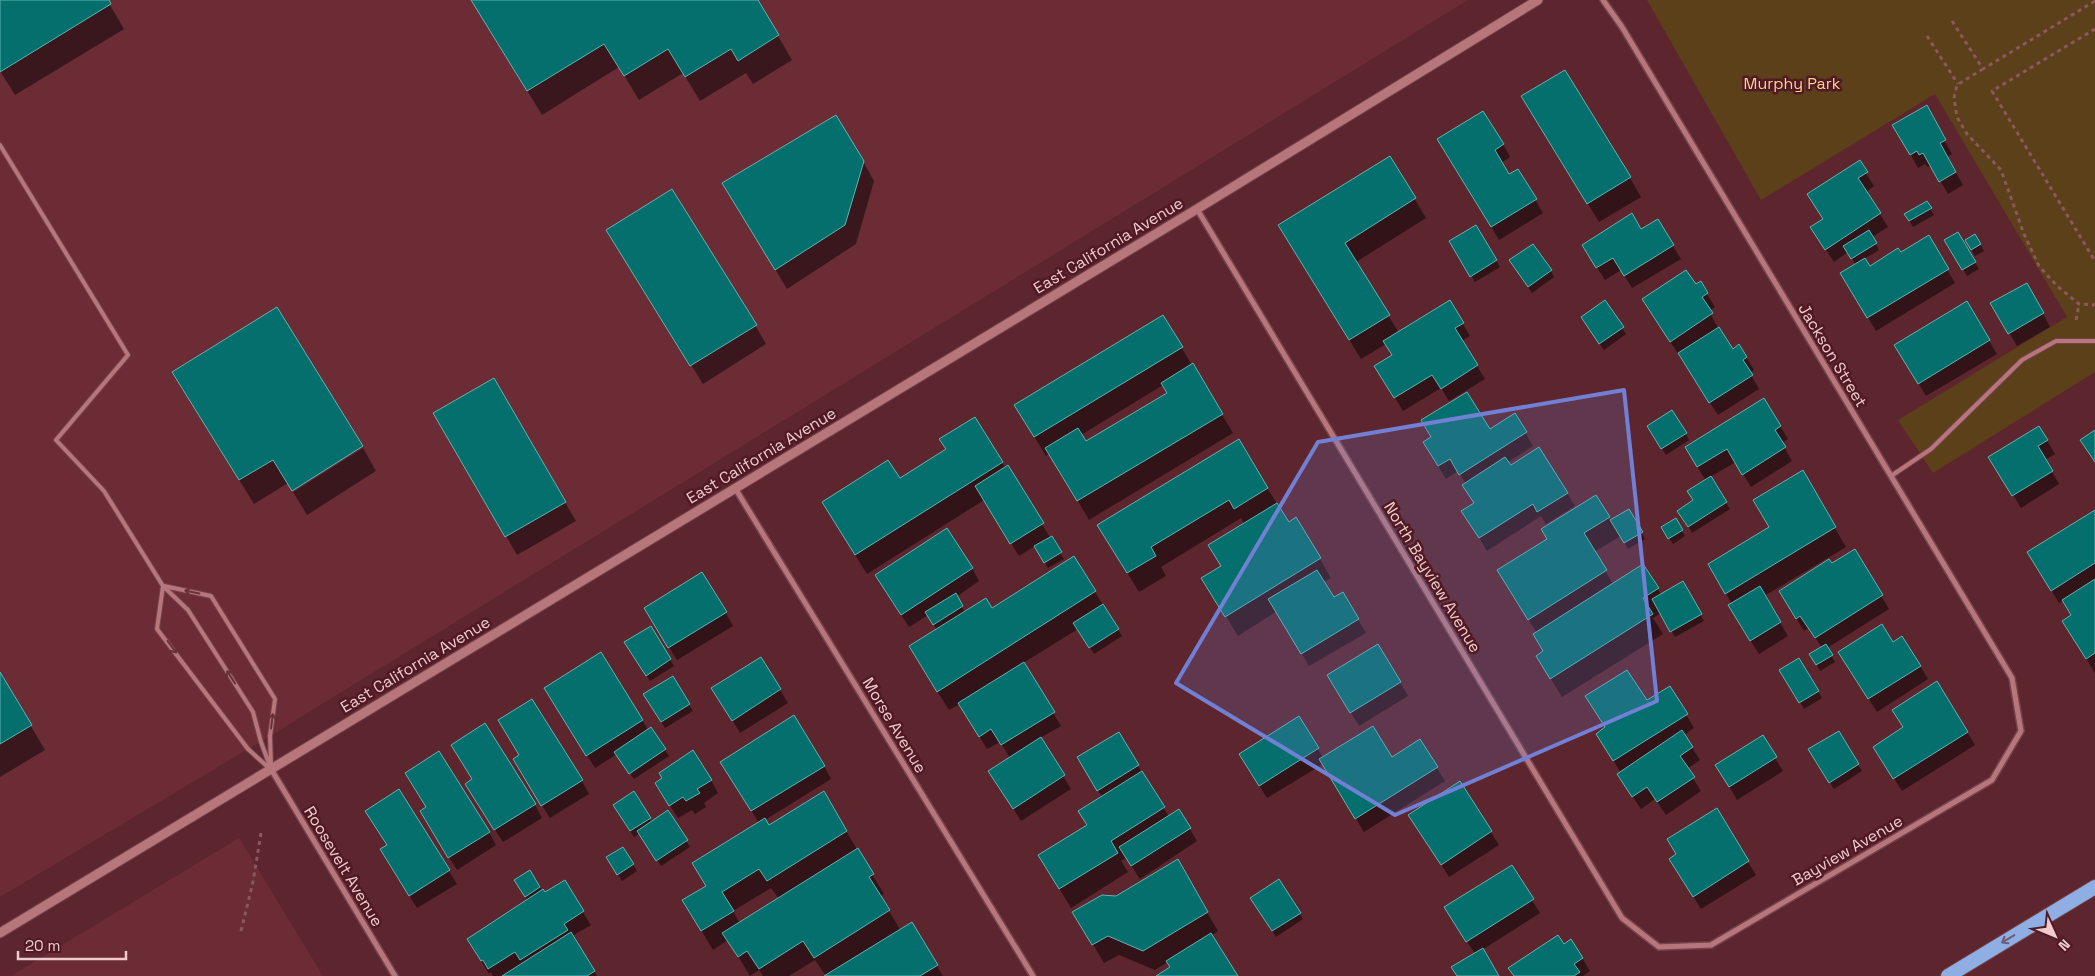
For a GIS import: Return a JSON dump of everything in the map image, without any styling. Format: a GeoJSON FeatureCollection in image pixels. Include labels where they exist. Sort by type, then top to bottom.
{"type":"FeatureCollection","features":[{"type":"Feature","properties":{"kind":"highway"},"geometry":{"type":"LineString","coordinates":[[1948,976],[2095,887]]}},
{"type":"Feature","properties":{"kind":"street","name":"East California Avenue"},"geometry":{"type":"LineString","coordinates":[[0,933],[1197,209],[1538,0]]}},
{"type":"Feature","properties":{"kind":"street","name":"Jackson Street"},"geometry":{"type":"LineString","coordinates":[[1603,0],[1622,27],[2012,678],[2021,731]]}},
{"type":"Feature","properties":{"kind":"street","name":"North Bayview Avenue"},"geometry":{"type":"LineString","coordinates":[[1197,209],[1622,918],[1659,947]]}},
{"type":"Feature","properties":{"kind":"street","name":"Morse Avenue"},"geometry":{"type":"LineString","coordinates":[[735,488],[1033,976]]}},
{"type":"Feature","properties":{"kind":"street","name":"Bayview Avenue"},"geometry":{"type":"LineString","coordinates":[[1659,947],[1711,945],[1992,780],[2021,731]]}},
{"type":"Feature","properties":{"kind":"street","name":"Roosevelt Avenue"},"geometry":{"type":"LineString","coordinates":[[271,769],[395,976]]}},
{"type":"Feature","properties":{"kind":"lane"},"geometry":{"type":"LineString","coordinates":[[0,145],[128,355],[56,440],[104,491],[164,586],[188,610],[253,712],[271,769]]}},
{"type":"Feature","properties":{"kind":"lane"},"geometry":{"type":"LineString","coordinates":[[1891,476],[1931,448],[2022,360],[2056,341],[2095,341]]}},
{"type":"Feature","properties":{"kind":"lane"},"geometry":{"type":"LineString","coordinates":[[164,586],[211,596],[275,699],[270,736],[271,769]]}},
{"type":"Feature","properties":{"kind":"lane"},"geometry":{"type":"LineString","coordinates":[[164,586],[157,629],[248,749],[271,769]]}},
{"type":"Feature","properties":{"kind":"path"},"geometry":{"type":"LineString","coordinates":[[2095,2],[1958,84],[1954,98],[1957,118],[1967,134],[2001,170],[2024,234],[2039,266],[2057,286],[2079,304],[2095,305]]}},
{"type":"Feature","properties":{"kind":"path"},"geometry":{"type":"LineString","coordinates":[[1952,21],[1983,69]]}},
{"type":"Feature","properties":{"kind":"path"},"geometry":{"type":"LineString","coordinates":[[2095,29],[1992,91],[2095,261]]}},
{"type":"Feature","properties":{"kind":"path"},"geometry":{"type":"LineString","coordinates":[[1927,36],[1958,84]]}},
{"type":"Feature","properties":{"kind":"path"},"geometry":{"type":"LineString","coordinates":[[241,931],[253,882],[260,833]]}},
{"type":"Feature","properties":{"kind":"highlighted area"},"geometry":{"type":"Polygon","coordinates":[[[1624,390],[1657,701],[1395,815],[1176,683],[1318,442],[1624,390]]]}},
{"type":"Feature","properties":{"kind":"shaded area"},"geometry":{"type":"Polygon","coordinates":[[[0,0],[1468,0],[270,736],[0,897],[0,0]]]}},
{"type":"Feature","properties":{"kind":"shaded area"},"geometry":{"type":"Polygon","coordinates":[[[239,838],[323,976],[11,976],[239,838]]]}},
{"type":"Feature","properties":{"kind":"green space","name":"Murphy Park"},"geometry":{"type":"Polygon","coordinates":[[[1647,0],[2095,0],[2095,372],[1933,473],[1898,420],[2067,317],[1935,94],[1761,200],[1647,0]]]}},
{"type":"Feature","properties":{"kind":"building"},"geometry":{"type":"Polygon","coordinates":[[[0,0],[109,0],[111,4],[0,72],[0,0]]]}},
{"type":"Feature","properties":{"kind":"building"},"geometry":{"type":"Polygon","coordinates":[[[471,0],[758,0],[779,35],[738,61],[731,49],[685,77],[668,49],[624,76],[604,44],[527,91],[471,0]]]}},
{"type":"Feature","properties":{"kind":"building"},"geometry":{"type":"Polygon","coordinates":[[[1565,70],[1631,177],[1587,204],[1521,96],[1565,70]]]}},
{"type":"Feature","properties":{"kind":"building"},"geometry":{"type":"Polygon","coordinates":[[[1927,105],[1946,140],[1940,143],[1956,172],[1939,182],[1923,153],[1919,155],[1917,151],[1910,155],[1892,125],[1927,105]]]}},
{"type":"Feature","properties":{"kind":"building"},"geometry":{"type":"Polygon","coordinates":[[[1483,111],[1504,144],[1495,150],[1509,174],[1518,169],[1537,199],[1491,227],[1437,139],[1483,111]]]}},
{"type":"Feature","properties":{"kind":"building"},"geometry":{"type":"Polygon","coordinates":[[[836,115],[864,161],[845,225],[775,270],[722,183],[836,115]]]}},
{"type":"Feature","properties":{"kind":"building"},"geometry":{"type":"Polygon","coordinates":[[[1390,156],[1416,198],[1345,243],[1390,315],[1349,340],[1278,225],[1390,156]]]}},
{"type":"Feature","properties":{"kind":"building"},"geometry":{"type":"Polygon","coordinates":[[[1860,160],[1868,172],[1858,178],[1881,213],[1825,250],[1810,227],[1823,219],[1807,194],[1860,160]]]}},
{"type":"Feature","properties":{"kind":"building"},"geometry":{"type":"Polygon","coordinates":[[[672,189],[757,325],[690,366],[606,230],[672,189]]]}},
{"type":"Feature","properties":{"kind":"building"},"geometry":{"type":"Polygon","coordinates":[[[1927,201],[1932,208],[1909,221],[1904,214],[1927,201]]]}},
{"type":"Feature","properties":{"kind":"building"},"geometry":{"type":"Polygon","coordinates":[[[1632,213],[1641,229],[1658,219],[1674,245],[1624,276],[1613,258],[1596,268],[1582,245],[1632,213]]]}},
{"type":"Feature","properties":{"kind":"building"},"geometry":{"type":"Polygon","coordinates":[[[1476,225],[1497,260],[1470,277],[1449,241],[1476,225]]]}},
{"type":"Feature","properties":{"kind":"building"},"geometry":{"type":"Polygon","coordinates":[[[1869,230],[1877,243],[1851,259],[1843,246],[1869,230]]]}},
{"type":"Feature","properties":{"kind":"building"},"geometry":{"type":"Polygon","coordinates":[[[1958,232],[1976,262],[1962,270],[1944,240],[1958,232]]]}},
{"type":"Feature","properties":{"kind":"building"},"geometry":{"type":"Polygon","coordinates":[[[1975,234],[1981,244],[1971,250],[1965,240],[1975,234]]]}},
{"type":"Feature","properties":{"kind":"building"},"geometry":{"type":"Polygon","coordinates":[[[1929,235],[1949,269],[1867,318],[1840,273],[1865,258],[1870,266],[1898,248],[1901,252],[1929,235]]]}},
{"type":"Feature","properties":{"kind":"building"},"geometry":{"type":"Polygon","coordinates":[[[1533,244],[1552,270],[1528,287],[1509,260],[1533,244]]]}},
{"type":"Feature","properties":{"kind":"building"},"geometry":{"type":"Polygon","coordinates":[[[1686,270],[1696,284],[1701,281],[1708,293],[1702,297],[1713,313],[1670,342],[1642,299],[1686,270]]]}},
{"type":"Feature","properties":{"kind":"building"},"geometry":{"type":"Polygon","coordinates":[[[2027,283],[2044,313],[2008,334],[1990,303],[2027,283]]]}},
{"type":"Feature","properties":{"kind":"building"},"geometry":{"type":"Polygon","coordinates":[[[1450,300],[1464,323],[1455,328],[1478,365],[1441,389],[1432,375],[1394,398],[1374,366],[1392,355],[1383,341],[1450,300]]]}},
{"type":"Feature","properties":{"kind":"building"},"geometry":{"type":"Polygon","coordinates":[[[1605,300],[1624,327],[1599,344],[1581,317],[1605,300]]]}},
{"type":"Feature","properties":{"kind":"building"},"geometry":{"type":"Polygon","coordinates":[[[1967,301],[1990,340],[1918,384],[1894,345],[1967,301]]]}},
{"type":"Feature","properties":{"kind":"building"},"geometry":{"type":"Polygon","coordinates":[[[277,307],[363,446],[292,491],[273,460],[239,480],[172,372],[277,307]]]}},
{"type":"Feature","properties":{"kind":"building"},"geometry":{"type":"Polygon","coordinates":[[[1163,315],[1183,347],[1034,437],[1014,405],[1163,315]]]}},
{"type":"Feature","properties":{"kind":"building"},"geometry":{"type":"Polygon","coordinates":[[[1719,327],[1733,349],[1739,344],[1747,357],[1743,360],[1753,375],[1709,403],[1678,353],[1719,327]]]}},
{"type":"Feature","properties":{"kind":"building"},"geometry":{"type":"Polygon","coordinates":[[[1193,363],[1223,414],[1077,501],[1045,448],[1078,428],[1086,441],[1167,393],[1161,383],[1193,363]]]}},
{"type":"Feature","properties":{"kind":"building"},"geometry":{"type":"Polygon","coordinates":[[[494,378],[566,502],[505,537],[433,413],[494,378]]]}},
{"type":"Feature","properties":{"kind":"building"},"geometry":{"type":"Polygon","coordinates":[[[1467,392],[1490,429],[1515,413],[1527,432],[1459,475],[1450,459],[1438,466],[1423,442],[1431,437],[1421,420],[1467,392]]]}},
{"type":"Feature","properties":{"kind":"building"},"geometry":{"type":"Polygon","coordinates":[[[1764,398],[1781,426],[1775,430],[1786,447],[1742,475],[1727,449],[1697,467],[1685,447],[1764,398]]]}},
{"type":"Feature","properties":{"kind":"building"},"geometry":{"type":"Polygon","coordinates":[[[1672,410],[1687,433],[1661,449],[1647,426],[1672,410]]]}},
{"type":"Feature","properties":{"kind":"building"},"geometry":{"type":"Polygon","coordinates":[[[975,417],[1003,462],[855,555],[822,502],[888,460],[900,478],[946,449],[939,439],[975,417]]]}},
{"type":"Feature","properties":{"kind":"building"},"geometry":{"type":"Polygon","coordinates":[[[2039,426],[2048,440],[2038,446],[2053,471],[2012,496],[1988,457],[2039,426]]]}},
{"type":"Feature","properties":{"kind":"building"},"geometry":{"type":"Polygon","coordinates":[[[2095,430],[2095,462],[2080,440],[2095,430]]]}},
{"type":"Feature","properties":{"kind":"building"},"geometry":{"type":"Polygon","coordinates":[[[1239,439],[1268,488],[1234,509],[1229,500],[1151,547],[1156,556],[1127,573],[1097,525],[1239,439]]]}},
{"type":"Feature","properties":{"kind":"building"},"geometry":{"type":"Polygon","coordinates":[[[1539,447],[1568,493],[1537,512],[1533,504],[1479,538],[1461,511],[1474,503],[1462,485],[1505,457],[1511,465],[1539,447]]]}},
{"type":"Feature","properties":{"kind":"building"},"geometry":{"type":"Polygon","coordinates":[[[1008,465],[1044,523],[1010,544],[975,486],[1008,465]]]}},
{"type":"Feature","properties":{"kind":"building"},"geometry":{"type":"Polygon","coordinates":[[[1803,470],[1836,527],[1725,594],[1708,564],[1769,527],[1753,500],[1803,470]]]}},
{"type":"Feature","properties":{"kind":"building"},"geometry":{"type":"Polygon","coordinates":[[[1711,476],[1727,502],[1688,527],[1677,511],[1693,500],[1687,491],[1711,476]]]}},
{"type":"Feature","properties":{"kind":"building"},"geometry":{"type":"Polygon","coordinates":[[[1596,495],[1610,517],[1584,533],[1607,570],[1528,620],[1497,570],[1547,539],[1541,529],[1596,495]]]}},
{"type":"Feature","properties":{"kind":"building"},"geometry":{"type":"Polygon","coordinates":[[[1277,503],[1289,522],[1296,517],[1321,558],[1225,617],[1201,578],[1221,566],[1208,545],[1277,503]]]}},
{"type":"Feature","properties":{"kind":"building"},"geometry":{"type":"Polygon","coordinates":[[[1629,509],[1643,532],[1624,543],[1610,520],[1629,509]]]}},
{"type":"Feature","properties":{"kind":"building"},"geometry":{"type":"Polygon","coordinates":[[[2095,510],[2095,563],[2051,591],[2027,552],[2095,510]]]}},
{"type":"Feature","properties":{"kind":"building"},"geometry":{"type":"Polygon","coordinates":[[[1676,518],[1683,530],[1668,539],[1661,527],[1676,518]]]}},
{"type":"Feature","properties":{"kind":"building"},"geometry":{"type":"Polygon","coordinates":[[[947,528],[973,568],[901,615],[875,575],[947,528]]]}},
{"type":"Feature","properties":{"kind":"building"},"geometry":{"type":"Polygon","coordinates":[[[1052,536],[1062,552],[1044,563],[1034,546],[1052,536]]]}},
{"type":"Feature","properties":{"kind":"building"},"geometry":{"type":"Polygon","coordinates":[[[1855,549],[1883,595],[1815,638],[1800,616],[1796,619],[1779,591],[1829,559],[1832,563],[1855,549]]]}},
{"type":"Feature","properties":{"kind":"building"},"geometry":{"type":"Polygon","coordinates":[[[1074,556],[1096,591],[937,692],[909,646],[986,598],[992,608],[1074,556]]]}},
{"type":"Feature","properties":{"kind":"building"},"geometry":{"type":"Polygon","coordinates":[[[1643,564],[1659,588],[1643,598],[1653,614],[1550,679],[1536,656],[1543,651],[1533,634],[1643,564]]]}},
{"type":"Feature","properties":{"kind":"building"},"geometry":{"type":"Polygon","coordinates":[[[1317,570],[1334,597],[1343,592],[1359,619],[1301,654],[1268,599],[1317,570]]]}},
{"type":"Feature","properties":{"kind":"building"},"geometry":{"type":"Polygon","coordinates":[[[702,572],[727,612],[668,648],[644,608],[702,572]]]}},
{"type":"Feature","properties":{"kind":"building"},"geometry":{"type":"Polygon","coordinates":[[[2095,579],[2095,653],[2086,659],[2062,621],[2071,615],[2062,600],[2095,579]]]}},
{"type":"Feature","properties":{"kind":"building"},"geometry":{"type":"Polygon","coordinates":[[[1683,581],[1702,614],[1670,632],[1652,599],[1683,581]]]}},
{"type":"Feature","properties":{"kind":"building"},"geometry":{"type":"Polygon","coordinates":[[[1760,586],[1781,622],[1750,641],[1728,605],[1760,586]]]}},
{"type":"Feature","properties":{"kind":"building"},"geometry":{"type":"Polygon","coordinates":[[[956,593],[963,606],[933,625],[925,612],[956,593]]]}},
{"type":"Feature","properties":{"kind":"building"},"geometry":{"type":"Polygon","coordinates":[[[1103,604],[1119,629],[1089,648],[1073,623],[1103,604]]]}},
{"type":"Feature","properties":{"kind":"building"},"geometry":{"type":"Polygon","coordinates":[[[1882,624],[1893,642],[1902,636],[1921,666],[1868,699],[1838,652],[1882,624]]]}},
{"type":"Feature","properties":{"kind":"building"},"geometry":{"type":"Polygon","coordinates":[[[651,626],[671,659],[646,676],[624,642],[651,626]]]}},
{"type":"Feature","properties":{"kind":"building"},"geometry":{"type":"Polygon","coordinates":[[[1378,644],[1401,682],[1350,713],[1327,675],[1378,644]]]}},
{"type":"Feature","properties":{"kind":"building"},"geometry":{"type":"Polygon","coordinates":[[[1826,644],[1833,655],[1816,665],[1809,654],[1826,644]]]}},
{"type":"Feature","properties":{"kind":"building"},"geometry":{"type":"Polygon","coordinates":[[[601,652],[643,720],[586,756],[544,688],[601,652]]]}},
{"type":"Feature","properties":{"kind":"building"},"geometry":{"type":"Polygon","coordinates":[[[761,657],[781,689],[732,721],[711,688],[761,657]]]}},
{"type":"Feature","properties":{"kind":"building"},"geometry":{"type":"Polygon","coordinates":[[[1799,658],[1819,691],[1799,703],[1779,670],[1799,658]]]}},
{"type":"Feature","properties":{"kind":"building"},"geometry":{"type":"Polygon","coordinates":[[[1024,662],[1055,712],[1001,745],[991,729],[979,737],[958,703],[1024,662]]]}},
{"type":"Feature","properties":{"kind":"building"},"geometry":{"type":"Polygon","coordinates":[[[1627,670],[1647,700],[1670,686],[1688,714],[1613,761],[1596,734],[1605,727],[1585,696],[1627,670]]]}},
{"type":"Feature","properties":{"kind":"building"},"geometry":{"type":"Polygon","coordinates":[[[0,672],[32,725],[0,744],[0,672]]]}},
{"type":"Feature","properties":{"kind":"building"},"geometry":{"type":"Polygon","coordinates":[[[673,676],[690,704],[661,722],[643,694],[673,676]]]}},
{"type":"Feature","properties":{"kind":"building"},"geometry":{"type":"Polygon","coordinates":[[[1937,681],[1968,732],[1893,779],[1873,747],[1903,727],[1892,710],[1937,681]]]}},
{"type":"Feature","properties":{"kind":"building"},"geometry":{"type":"Polygon","coordinates":[[[532,699],[583,780],[541,806],[513,759],[519,755],[498,720],[532,699]]]}},
{"type":"Feature","properties":{"kind":"building"},"geometry":{"type":"Polygon","coordinates":[[[794,715],[825,766],[751,811],[720,762],[794,715]]]}},
{"type":"Feature","properties":{"kind":"building"},"geometry":{"type":"Polygon","coordinates":[[[1299,716],[1319,748],[1259,786],[1239,754],[1299,716]]]}},
{"type":"Feature","properties":{"kind":"building"},"geometry":{"type":"Polygon","coordinates":[[[485,723],[536,804],[494,830],[465,784],[472,779],[451,745],[485,723]]]}},
{"type":"Feature","properties":{"kind":"building"},"geometry":{"type":"Polygon","coordinates":[[[1373,726],[1392,757],[1420,739],[1438,767],[1355,819],[1319,759],[1373,726]]]}},
{"type":"Feature","properties":{"kind":"building"},"geometry":{"type":"Polygon","coordinates":[[[651,727],[666,749],[629,774],[614,752],[651,727]]]}},
{"type":"Feature","properties":{"kind":"building"},"geometry":{"type":"Polygon","coordinates":[[[1682,730],[1693,747],[1680,756],[1695,777],[1657,802],[1647,787],[1632,797],[1617,774],[1682,730]]]}},
{"type":"Feature","properties":{"kind":"building"},"geometry":{"type":"Polygon","coordinates":[[[1839,731],[1859,764],[1829,783],[1808,749],[1839,731]]]}},
{"type":"Feature","properties":{"kind":"building"},"geometry":{"type":"Polygon","coordinates":[[[1119,732],[1139,765],[1097,791],[1077,757],[1119,732]]]}},
{"type":"Feature","properties":{"kind":"building"},"geometry":{"type":"Polygon","coordinates":[[[1763,735],[1777,757],[1729,787],[1715,765],[1763,735]]]}},
{"type":"Feature","properties":{"kind":"building"},"geometry":{"type":"Polygon","coordinates":[[[1041,737],[1065,775],[1013,809],[988,771],[1041,737]]]}},
{"type":"Feature","properties":{"kind":"building"},"geometry":{"type":"Polygon","coordinates":[[[693,750],[712,780],[697,789],[700,793],[686,801],[683,797],[669,806],[655,783],[662,778],[659,773],[693,750]]]}},
{"type":"Feature","properties":{"kind":"building"},"geometry":{"type":"Polygon","coordinates":[[[439,751],[490,832],[448,858],[420,811],[426,807],[405,773],[439,751]]]}},
{"type":"Feature","properties":{"kind":"building"},"geometry":{"type":"Polygon","coordinates":[[[1142,771],[1165,807],[1111,841],[1118,853],[1059,889],[1038,855],[1087,825],[1078,811],[1142,771]]]}},
{"type":"Feature","properties":{"kind":"building"},"geometry":{"type":"Polygon","coordinates":[[[1460,781],[1492,831],[1441,865],[1408,815],[1460,781]]]}},
{"type":"Feature","properties":{"kind":"building"},"geometry":{"type":"Polygon","coordinates":[[[399,789],[450,870],[409,896],[380,849],[387,845],[365,811],[399,789]]]}},
{"type":"Feature","properties":{"kind":"building"},"geometry":{"type":"Polygon","coordinates":[[[634,791],[651,818],[630,831],[613,805],[634,791]]]}},
{"type":"Feature","properties":{"kind":"building"},"geometry":{"type":"Polygon","coordinates":[[[824,791],[847,831],[767,881],[759,869],[722,892],[734,911],[701,931],[682,900],[706,886],[692,863],[765,818],[769,825],[824,791]]]}},
{"type":"Feature","properties":{"kind":"building"},"geometry":{"type":"Polygon","coordinates":[[[1717,808],[1749,861],[1693,897],[1669,859],[1676,854],[1667,839],[1717,808]]]}},
{"type":"Feature","properties":{"kind":"building"},"geometry":{"type":"Polygon","coordinates":[[[1179,809],[1191,828],[1131,866],[1119,847],[1179,809]]]}},
{"type":"Feature","properties":{"kind":"building"},"geometry":{"type":"Polygon","coordinates":[[[668,810],[688,840],[656,861],[637,831],[668,810]]]}},
{"type":"Feature","properties":{"kind":"building"},"geometry":{"type":"Polygon","coordinates":[[[623,847],[634,864],[617,875],[606,857],[623,847]]]}},
{"type":"Feature","properties":{"kind":"building"},"geometry":{"type":"Polygon","coordinates":[[[858,848],[874,874],[869,877],[890,910],[814,958],[803,941],[759,969],[747,951],[738,957],[722,933],[858,848]]]}},
{"type":"Feature","properties":{"kind":"building"},"geometry":{"type":"Polygon","coordinates":[[[1178,859],[1208,912],[1143,951],[1108,936],[1092,945],[1072,912],[1102,895],[1116,896],[1178,859]]]}},
{"type":"Feature","properties":{"kind":"building"},"geometry":{"type":"Polygon","coordinates":[[[1512,865],[1534,899],[1466,942],[1444,907],[1512,865]]]}},
{"type":"Feature","properties":{"kind":"building"},"geometry":{"type":"Polygon","coordinates":[[[530,870],[540,887],[525,897],[514,880],[530,870]]]}},
{"type":"Feature","properties":{"kind":"building"},"geometry":{"type":"Polygon","coordinates":[[[1279,879],[1301,913],[1272,931],[1250,898],[1279,879]]]}},
{"type":"Feature","properties":{"kind":"building"},"geometry":{"type":"Polygon","coordinates":[[[565,880],[584,911],[564,924],[568,930],[520,960],[515,952],[488,969],[467,939],[543,889],[545,892],[565,880]]]}},
{"type":"Feature","properties":{"kind":"building"},"geometry":{"type":"Polygon","coordinates":[[[912,922],[938,965],[920,976],[824,976],[912,922]]]}},
{"type":"Feature","properties":{"kind":"building"},"geometry":{"type":"Polygon","coordinates":[[[571,932],[595,971],[587,976],[502,976],[571,932]]]}},
{"type":"Feature","properties":{"kind":"building"},"geometry":{"type":"Polygon","coordinates":[[[1211,933],[1238,976],[1156,976],[1170,967],[1166,961],[1211,933]]]}},
{"type":"Feature","properties":{"kind":"building"},"geometry":{"type":"Polygon","coordinates":[[[1558,935],[1564,944],[1571,939],[1583,958],[1574,964],[1580,972],[1574,976],[1514,976],[1508,968],[1558,935]]]}},
{"type":"Feature","properties":{"kind":"building"},"geometry":{"type":"Polygon","coordinates":[[[1483,948],[1499,976],[1457,976],[1451,967],[1483,948]]]}}]}
